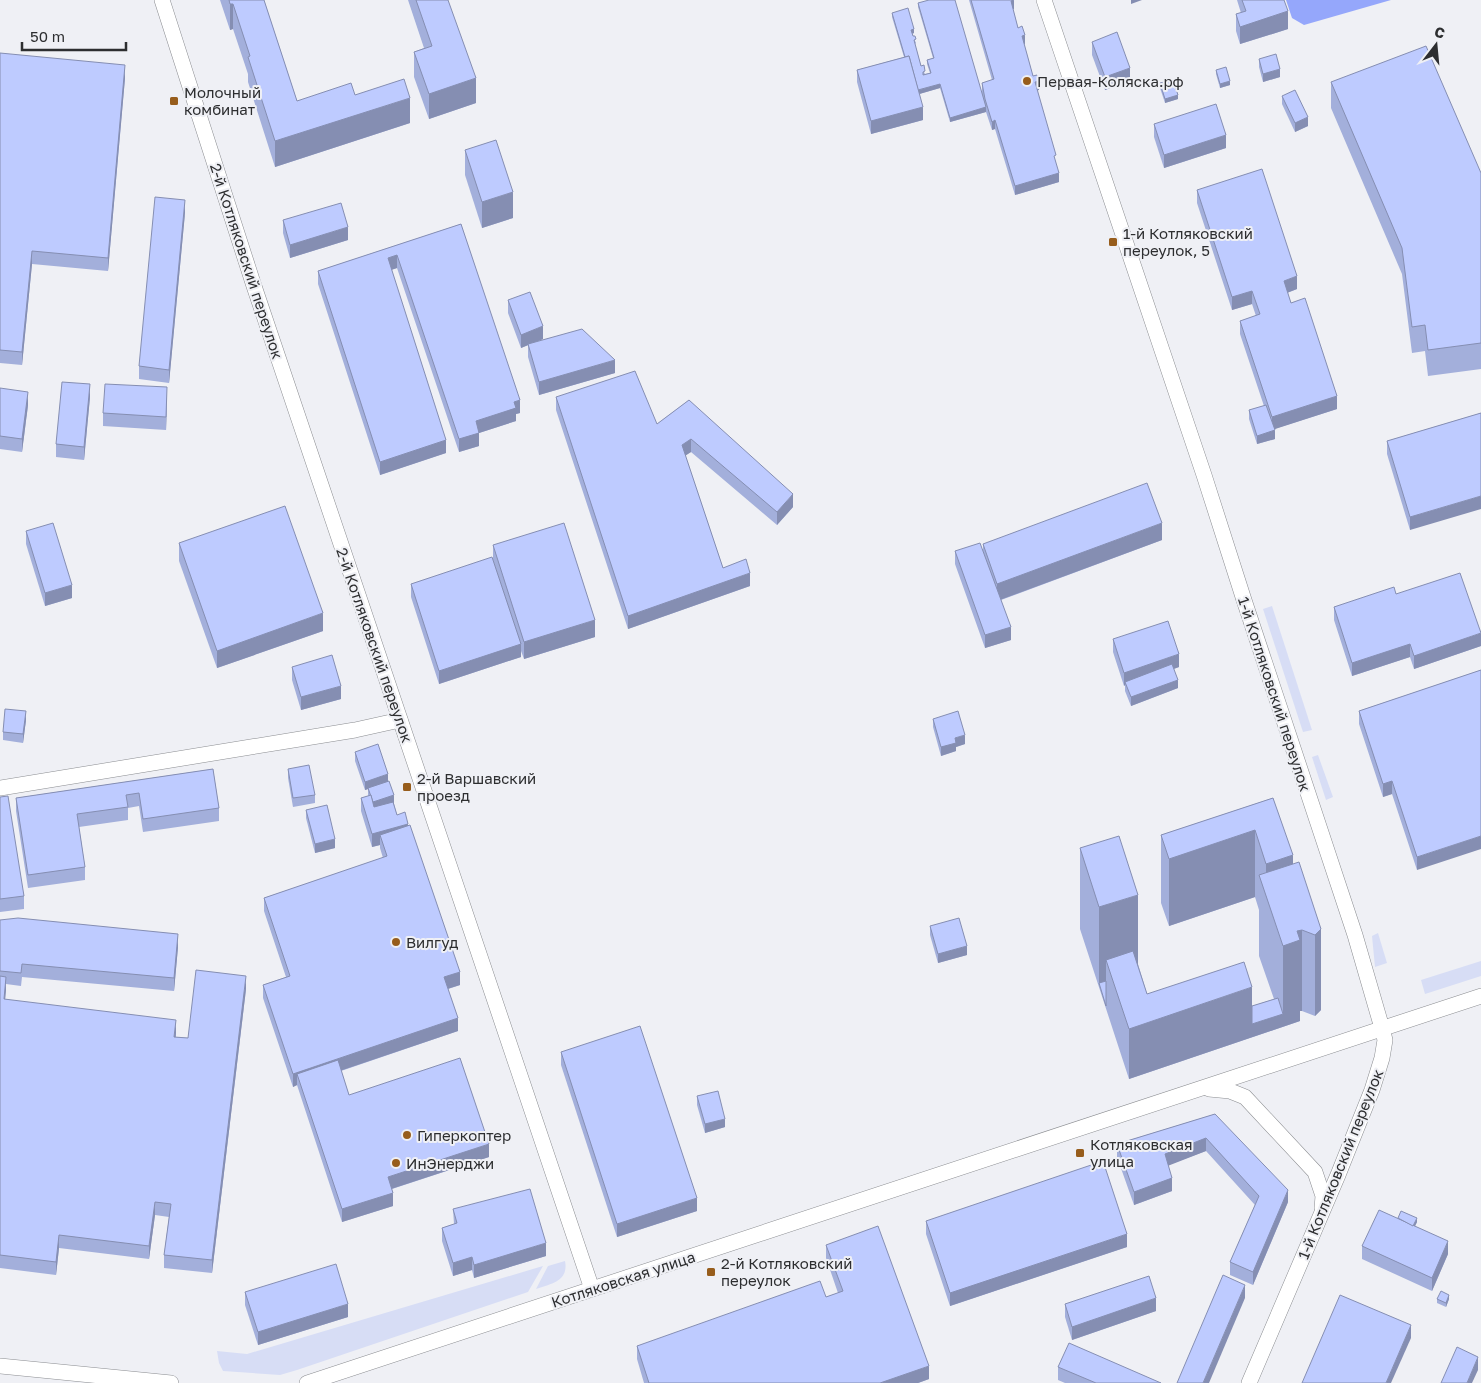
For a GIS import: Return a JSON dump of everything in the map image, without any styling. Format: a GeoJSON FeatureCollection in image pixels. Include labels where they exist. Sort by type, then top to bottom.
{"type":"FeatureCollection","features":[{"type":"Feature","properties":{"kind":"street","name":"2-й Котляковский переулок"},"geometry":{"type":"LineString","coordinates":[[162,0],[254,286],[592,1289]]}},
{"type":"Feature","properties":{"kind":"street","name":"1-й Котляковский переулок"},"geometry":{"type":"LineString","coordinates":[[1044,0],[1204,475],[1355,935],[1385,1040],[1377,1074],[1317,1224],[1249,1383]]}},
{"type":"Feature","properties":{"kind":"street"},"geometry":{"type":"LineString","coordinates":[[0,788],[355,730],[400,720]]}},
{"type":"Feature","properties":{"kind":"street","name":"Котляковская улица"},"geometry":{"type":"LineString","coordinates":[[307,1383],[1481,996]]}},
{"type":"Feature","properties":{"kind":"street"},"geometry":{"type":"LineString","coordinates":[[1200,1090],[1216,1088],[1245,1097],[1315,1172],[1323,1196],[1317,1224]]}},
{"type":"Feature","properties":{"kind":"street"},"geometry":{"type":"LineString","coordinates":[[0,1366],[171,1383]]}},
{"type":"Feature","properties":{"kind":"shaded area"},"geometry":{"type":"Polygon","coordinates":[[[1286,0],[1391,0],[1304,25],[1292,18],[1286,0]]]}},
{"type":"Feature","properties":{"kind":"shaded area"},"geometry":{"type":"Polygon","coordinates":[[[1272,606],[1312,730],[1303,732],[1263,609],[1272,606]]]}},
{"type":"Feature","properties":{"kind":"shaded area"},"geometry":{"type":"Polygon","coordinates":[[[1318,755],[1333,797],[1326,800],[1312,757],[1318,755]]]}},
{"type":"Feature","properties":{"kind":"shaded area"},"geometry":{"type":"Polygon","coordinates":[[[1378,933],[1387,963],[1375,967],[1372,936],[1378,933]]]}},
{"type":"Feature","properties":{"kind":"shaded area"},"geometry":{"type":"Polygon","coordinates":[[[1481,961],[1481,976],[1425,994],[1421,980],[1481,961]]]}},
{"type":"Feature","properties":{"kind":"shaded area"},"geometry":{"type":"Polygon","coordinates":[[[565,1261],[566,1268],[558,1281],[536,1289],[548,1266],[565,1261]]]}},
{"type":"Feature","properties":{"kind":"shaded area"},"geometry":{"type":"Polygon","coordinates":[[[543,1266],[528,1292],[297,1370],[280,1375],[223,1371],[219,1363],[217,1351],[247,1354],[543,1266]]]}},
{"type":"Feature","properties":{"kind":"building"},"geometry":{"type":"Polygon","coordinates":[[[229,0],[264,0],[297,101],[351,83],[355,95],[404,79],[410,98],[275,141],[248,57],[250,56],[233,4],[230,4],[229,0]]]}},
{"type":"Feature","properties":{"kind":"building"},"geometry":{"type":"Polygon","coordinates":[[[416,0],[448,0],[476,78],[429,94],[414,52],[432,46],[416,0]]]}},
{"type":"Feature","properties":{"kind":"building"},"geometry":{"type":"Polygon","coordinates":[[[929,0],[955,0],[986,107],[950,118],[940,84],[918,90],[909,56],[905,57],[892,13],[908,8],[914,29],[911,30],[916,39],[914,40],[921,66],[924,65],[925,71],[923,75],[931,73],[927,60],[934,58],[918,3],[929,0]]]}},
{"type":"Feature","properties":{"kind":"building"},"geometry":{"type":"Polygon","coordinates":[[[971,0],[1014,0],[1011,1],[1018,28],[1022,26],[1025,35],[1022,36],[1033,76],[1037,75],[1039,81],[1035,82],[1056,155],[1054,156],[1059,173],[1015,186],[995,120],[992,122],[985,99],[982,83],[994,79],[971,0]]]}},
{"type":"Feature","properties":{"kind":"building"},"geometry":{"type":"Polygon","coordinates":[[[1242,0],[1284,0],[1288,11],[1240,27],[1236,14],[1246,11],[1242,0]]]}},
{"type":"Feature","properties":{"kind":"building"},"geometry":{"type":"Polygon","coordinates":[[[1117,32],[1130,68],[1105,77],[1092,42],[1117,32]]]}},
{"type":"Feature","properties":{"kind":"building"},"geometry":{"type":"Polygon","coordinates":[[[1426,46],[1481,173],[1481,343],[1428,350],[1425,325],[1412,327],[1402,248],[1331,82],[1426,46]]]}},
{"type":"Feature","properties":{"kind":"building"},"geometry":{"type":"Polygon","coordinates":[[[0,53],[125,65],[108,258],[32,251],[22,352],[0,350],[0,53]]]}},
{"type":"Feature","properties":{"kind":"building"},"geometry":{"type":"Polygon","coordinates":[[[1276,54],[1280,69],[1263,74],[1259,59],[1276,54]]]}},
{"type":"Feature","properties":{"kind":"building"},"geometry":{"type":"Polygon","coordinates":[[[909,56],[923,107],[871,121],[857,70],[909,56]]]}},
{"type":"Feature","properties":{"kind":"building"},"geometry":{"type":"Polygon","coordinates":[[[1226,67],[1230,81],[1220,84],[1216,70],[1226,67]]]}},
{"type":"Feature","properties":{"kind":"building"},"geometry":{"type":"Polygon","coordinates":[[[1173,80],[1178,95],[1165,99],[1160,83],[1173,80]]]}},
{"type":"Feature","properties":{"kind":"building"},"geometry":{"type":"Polygon","coordinates":[[[1295,90],[1308,117],[1295,123],[1282,96],[1295,90]]]}},
{"type":"Feature","properties":{"kind":"building"},"geometry":{"type":"Polygon","coordinates":[[[1216,104],[1226,135],[1164,155],[1154,124],[1216,104]]]}},
{"type":"Feature","properties":{"kind":"building"},"geometry":{"type":"Polygon","coordinates":[[[496,140],[513,192],[482,202],[465,150],[496,140]]]}},
{"type":"Feature","properties":{"kind":"building"},"geometry":{"type":"Polygon","coordinates":[[[1262,169],[1297,276],[1284,281],[1291,303],[1305,298],[1337,396],[1272,417],[1240,321],[1260,314],[1252,291],[1232,297],[1197,190],[1262,169]]]}},
{"type":"Feature","properties":{"kind":"building"},"geometry":{"type":"Polygon","coordinates":[[[155,197],[185,200],[169,370],[139,366],[155,197]]]}},
{"type":"Feature","properties":{"kind":"building"},"geometry":{"type":"Polygon","coordinates":[[[341,203],[348,227],[290,245],[283,220],[341,203]]]}},
{"type":"Feature","properties":{"kind":"building"},"geometry":{"type":"Polygon","coordinates":[[[461,224],[520,400],[514,402],[516,408],[476,421],[479,433],[459,439],[397,255],[388,258],[446,440],[380,462],[318,271],[461,224]]]}},
{"type":"Feature","properties":{"kind":"building"},"geometry":{"type":"Polygon","coordinates":[[[530,292],[543,326],[521,335],[508,300],[530,292]]]}},
{"type":"Feature","properties":{"kind":"building"},"geometry":{"type":"Polygon","coordinates":[[[582,329],[615,360],[539,382],[528,344],[582,329]]]}},
{"type":"Feature","properties":{"kind":"building"},"geometry":{"type":"Polygon","coordinates":[[[635,371],[657,424],[689,400],[793,494],[777,512],[691,439],[682,445],[723,568],[746,559],[750,573],[628,616],[556,397],[635,371]]]}},
{"type":"Feature","properties":{"kind":"building"},"geometry":{"type":"Polygon","coordinates":[[[62,382],[90,384],[84,447],[56,444],[62,382]]]}},
{"type":"Feature","properties":{"kind":"building"},"geometry":{"type":"Polygon","coordinates":[[[105,384],[167,387],[166,417],[103,413],[105,384]]]}},
{"type":"Feature","properties":{"kind":"building"},"geometry":{"type":"Polygon","coordinates":[[[0,388],[28,392],[22,439],[0,436],[0,388]]]}},
{"type":"Feature","properties":{"kind":"building"},"geometry":{"type":"Polygon","coordinates":[[[1266,405],[1275,430],[1257,436],[1249,410],[1266,405]]]}},
{"type":"Feature","properties":{"kind":"building"},"geometry":{"type":"Polygon","coordinates":[[[1481,413],[1481,496],[1410,517],[1387,441],[1481,413]]]}},
{"type":"Feature","properties":{"kind":"building"},"geometry":{"type":"Polygon","coordinates":[[[1147,483],[1162,523],[997,584],[983,544],[1147,483]]]}},
{"type":"Feature","properties":{"kind":"building"},"geometry":{"type":"Polygon","coordinates":[[[285,506],[323,613],[217,651],[179,543],[285,506]]]}},
{"type":"Feature","properties":{"kind":"building"},"geometry":{"type":"Polygon","coordinates":[[[53,523],[72,585],[45,593],[26,531],[53,523]]]}},
{"type":"Feature","properties":{"kind":"building"},"geometry":{"type":"Polygon","coordinates":[[[564,523],[595,620],[524,642],[493,545],[564,523]]]}},
{"type":"Feature","properties":{"kind":"building"},"geometry":{"type":"Polygon","coordinates":[[[980,543],[1011,627],[985,635],[955,551],[980,543]]]}},
{"type":"Feature","properties":{"kind":"building"},"geometry":{"type":"Polygon","coordinates":[[[492,557],[521,644],[439,671],[411,584],[492,557]]]}},
{"type":"Feature","properties":{"kind":"building"},"geometry":{"type":"Polygon","coordinates":[[[1460,573],[1481,633],[1414,656],[1410,644],[1352,663],[1334,607],[1394,587],[1396,594],[1460,573]]]}},
{"type":"Feature","properties":{"kind":"building"},"geometry":{"type":"Polygon","coordinates":[[[1168,621],[1179,654],[1124,673],[1113,639],[1168,621]]]}},
{"type":"Feature","properties":{"kind":"building"},"geometry":{"type":"Polygon","coordinates":[[[332,655],[341,686],[301,697],[292,667],[332,655]]]}},
{"type":"Feature","properties":{"kind":"building"},"geometry":{"type":"Polygon","coordinates":[[[1172,664],[1178,680],[1131,697],[1125,682],[1172,664]]]}},
{"type":"Feature","properties":{"kind":"building"},"geometry":{"type":"Polygon","coordinates":[[[1481,670],[1481,836],[1417,857],[1392,781],[1383,784],[1359,711],[1481,670]]]}},
{"type":"Feature","properties":{"kind":"building"},"geometry":{"type":"Polygon","coordinates":[[[5,709],[26,711],[23,734],[3,732],[5,709]]]}},
{"type":"Feature","properties":{"kind":"building"},"geometry":{"type":"Polygon","coordinates":[[[958,711],[965,735],[955,738],[956,743],[941,747],[933,719],[958,711]]]}},
{"type":"Feature","properties":{"kind":"building"},"geometry":{"type":"Polygon","coordinates":[[[378,744],[388,774],[365,782],[355,752],[378,744]]]}},
{"type":"Feature","properties":{"kind":"building"},"geometry":{"type":"Polygon","coordinates":[[[309,765],[315,795],[293,798],[288,769],[309,765]]]}},
{"type":"Feature","properties":{"kind":"building"},"geometry":{"type":"Polygon","coordinates":[[[213,769],[219,808],[143,819],[139,793],[126,795],[128,807],[77,814],[85,867],[28,875],[16,798],[213,769]]]}},
{"type":"Feature","properties":{"kind":"building"},"geometry":{"type":"Polygon","coordinates":[[[389,781],[394,795],[373,802],[368,788],[389,781]]]}},
{"type":"Feature","properties":{"kind":"building"},"geometry":{"type":"Polygon","coordinates":[[[371,795],[374,807],[393,802],[397,815],[405,812],[408,824],[372,834],[361,798],[371,795]]]}},
{"type":"Feature","properties":{"kind":"building"},"geometry":{"type":"Polygon","coordinates":[[[8,796],[24,896],[0,899],[0,797],[8,796]]]}},
{"type":"Feature","properties":{"kind":"building"},"geometry":{"type":"Polygon","coordinates":[[[1273,798],[1293,855],[1266,864],[1255,830],[1169,859],[1161,835],[1273,798]]]}},
{"type":"Feature","properties":{"kind":"building"},"geometry":{"type":"Polygon","coordinates":[[[327,805],[335,839],[315,844],[306,810],[327,805]]]}},
{"type":"Feature","properties":{"kind":"building"},"geometry":{"type":"Polygon","coordinates":[[[410,825],[460,972],[444,977],[458,1018],[293,1074],[263,985],[290,976],[264,898],[387,856],[380,835],[410,825]]]}},
{"type":"Feature","properties":{"kind":"building"},"geometry":{"type":"Polygon","coordinates":[[[1119,836],[1138,895],[1099,907],[1080,848],[1119,836]]]}},
{"type":"Feature","properties":{"kind":"building"},"geometry":{"type":"Polygon","coordinates":[[[1299,862],[1321,929],[1315,935],[1302,930],[1297,931],[1300,940],[1283,946],[1259,875],[1299,862]]]}},
{"type":"Feature","properties":{"kind":"building"},"geometry":{"type":"Polygon","coordinates":[[[18,918],[178,934],[174,978],[22,964],[21,973],[0,971],[0,920],[18,918]]]}},
{"type":"Feature","properties":{"kind":"building"},"geometry":{"type":"Polygon","coordinates":[[[959,918],[967,946],[938,954],[930,926],[959,918]]]}},
{"type":"Feature","properties":{"kind":"building"},"geometry":{"type":"Polygon","coordinates":[[[1133,951],[1147,994],[1244,962],[1252,987],[1129,1029],[1106,960],[1133,951]]]}},
{"type":"Feature","properties":{"kind":"building"},"geometry":{"type":"Polygon","coordinates":[[[196,970],[246,976],[212,1260],[164,1255],[171,1204],[155,1202],[149,1246],[59,1235],[56,1262],[0,1255],[0,976],[6,977],[4,999],[176,1020],[174,1037],[188,1038],[196,970]]]}},
{"type":"Feature","properties":{"kind":"building"},"geometry":{"type":"Polygon","coordinates":[[[1106,981],[1106,1006],[1099,983],[1106,981]]]}},
{"type":"Feature","properties":{"kind":"building"},"geometry":{"type":"Polygon","coordinates":[[[1278,998],[1283,1014],[1252,1024],[1252,1006],[1278,998]]]}},
{"type":"Feature","properties":{"kind":"building"},"geometry":{"type":"Polygon","coordinates":[[[640,1026],[697,1198],[617,1224],[561,1052],[640,1026]]]}},
{"type":"Feature","properties":{"kind":"building"},"geometry":{"type":"Polygon","coordinates":[[[460,1058],[489,1144],[388,1177],[393,1193],[342,1209],[297,1074],[338,1060],[349,1095],[460,1058]]]}},
{"type":"Feature","properties":{"kind":"building"},"geometry":{"type":"Polygon","coordinates":[[[718,1091],[725,1119],[705,1124],[697,1096],[718,1091]]]}},
{"type":"Feature","properties":{"kind":"building"},"geometry":{"type":"Polygon","coordinates":[[[1215,1114],[1288,1190],[1253,1272],[1230,1262],[1259,1196],[1206,1138],[1165,1154],[1172,1178],[1134,1192],[1117,1144],[1215,1114]]]}},
{"type":"Feature","properties":{"kind":"building"},"geometry":{"type":"Polygon","coordinates":[[[1103,1161],[1127,1234],[950,1293],[926,1221],[1103,1161]]]}},
{"type":"Feature","properties":{"kind":"building"},"geometry":{"type":"Polygon","coordinates":[[[530,1189],[546,1243],[474,1265],[472,1257],[453,1263],[442,1228],[457,1223],[453,1209],[530,1189]]]}},
{"type":"Feature","properties":{"kind":"building"},"geometry":{"type":"Polygon","coordinates":[[[1379,1210],[1448,1241],[1432,1278],[1362,1246],[1379,1210]]]}},
{"type":"Feature","properties":{"kind":"building"},"geometry":{"type":"Polygon","coordinates":[[[1401,1211],[1417,1218],[1413,1226],[1398,1218],[1401,1211]]]}},
{"type":"Feature","properties":{"kind":"building"},"geometry":{"type":"Polygon","coordinates":[[[878,1226],[929,1366],[880,1383],[649,1383],[637,1346],[820,1281],[826,1297],[843,1291],[826,1245],[878,1226]]]}},
{"type":"Feature","properties":{"kind":"building"},"geometry":{"type":"Polygon","coordinates":[[[336,1264],[348,1304],[258,1332],[245,1292],[336,1264]]]}},
{"type":"Feature","properties":{"kind":"building"},"geometry":{"type":"Polygon","coordinates":[[[1223,1275],[1245,1285],[1203,1383],[1177,1383],[1223,1275]]]}},
{"type":"Feature","properties":{"kind":"building"},"geometry":{"type":"Polygon","coordinates":[[[1149,1276],[1156,1298],[1072,1327],[1065,1304],[1149,1276]]]}},
{"type":"Feature","properties":{"kind":"building"},"geometry":{"type":"Polygon","coordinates":[[[1441,1291],[1449,1295],[1446,1303],[1437,1299],[1441,1291]]]}},
{"type":"Feature","properties":{"kind":"building"},"geometry":{"type":"Polygon","coordinates":[[[1340,1295],[1411,1325],[1386,1383],[1302,1383],[1340,1295]]]}},
{"type":"Feature","properties":{"kind":"building"},"geometry":{"type":"Polygon","coordinates":[[[1069,1343],[1161,1383],[1096,1383],[1058,1367],[1069,1343]]]}},
{"type":"Feature","properties":{"kind":"building"},"geometry":{"type":"Polygon","coordinates":[[[1457,1347],[1478,1357],[1467,1383],[1441,1383],[1457,1347]]]}},
{"type":"Feature","properties":{"kind":"place","name":"Первая-Коляска.рф"},"geometry":{"type":"Point","coordinates":[1027,81]}},
{"type":"Feature","properties":{"kind":"place","name":"Молочный комбинат"},"geometry":{"type":"Point","coordinates":[174,101]}},
{"type":"Feature","properties":{"kind":"place","name":"1-й Котляковский переулок, 5"},"geometry":{"type":"Point","coordinates":[1113,242]}},
{"type":"Feature","properties":{"kind":"place","name":"2-й Варшавский проезд"},"geometry":{"type":"Point","coordinates":[407,787]}},
{"type":"Feature","properties":{"kind":"place","name":"Вилгуд"},"geometry":{"type":"Point","coordinates":[396,942]}},
{"type":"Feature","properties":{"kind":"place","name":"Гиперкоптер"},"geometry":{"type":"Point","coordinates":[407,1135]}},
{"type":"Feature","properties":{"kind":"place","name":"Котляковская улица"},"geometry":{"type":"Point","coordinates":[1080,1153]}},
{"type":"Feature","properties":{"kind":"place","name":"ИнЭнерджи"},"geometry":{"type":"Point","coordinates":[396,1163]}},
{"type":"Feature","properties":{"kind":"place","name":"2-й Котляковский переулок"},"geometry":{"type":"Point","coordinates":[711,1272]}}]}
